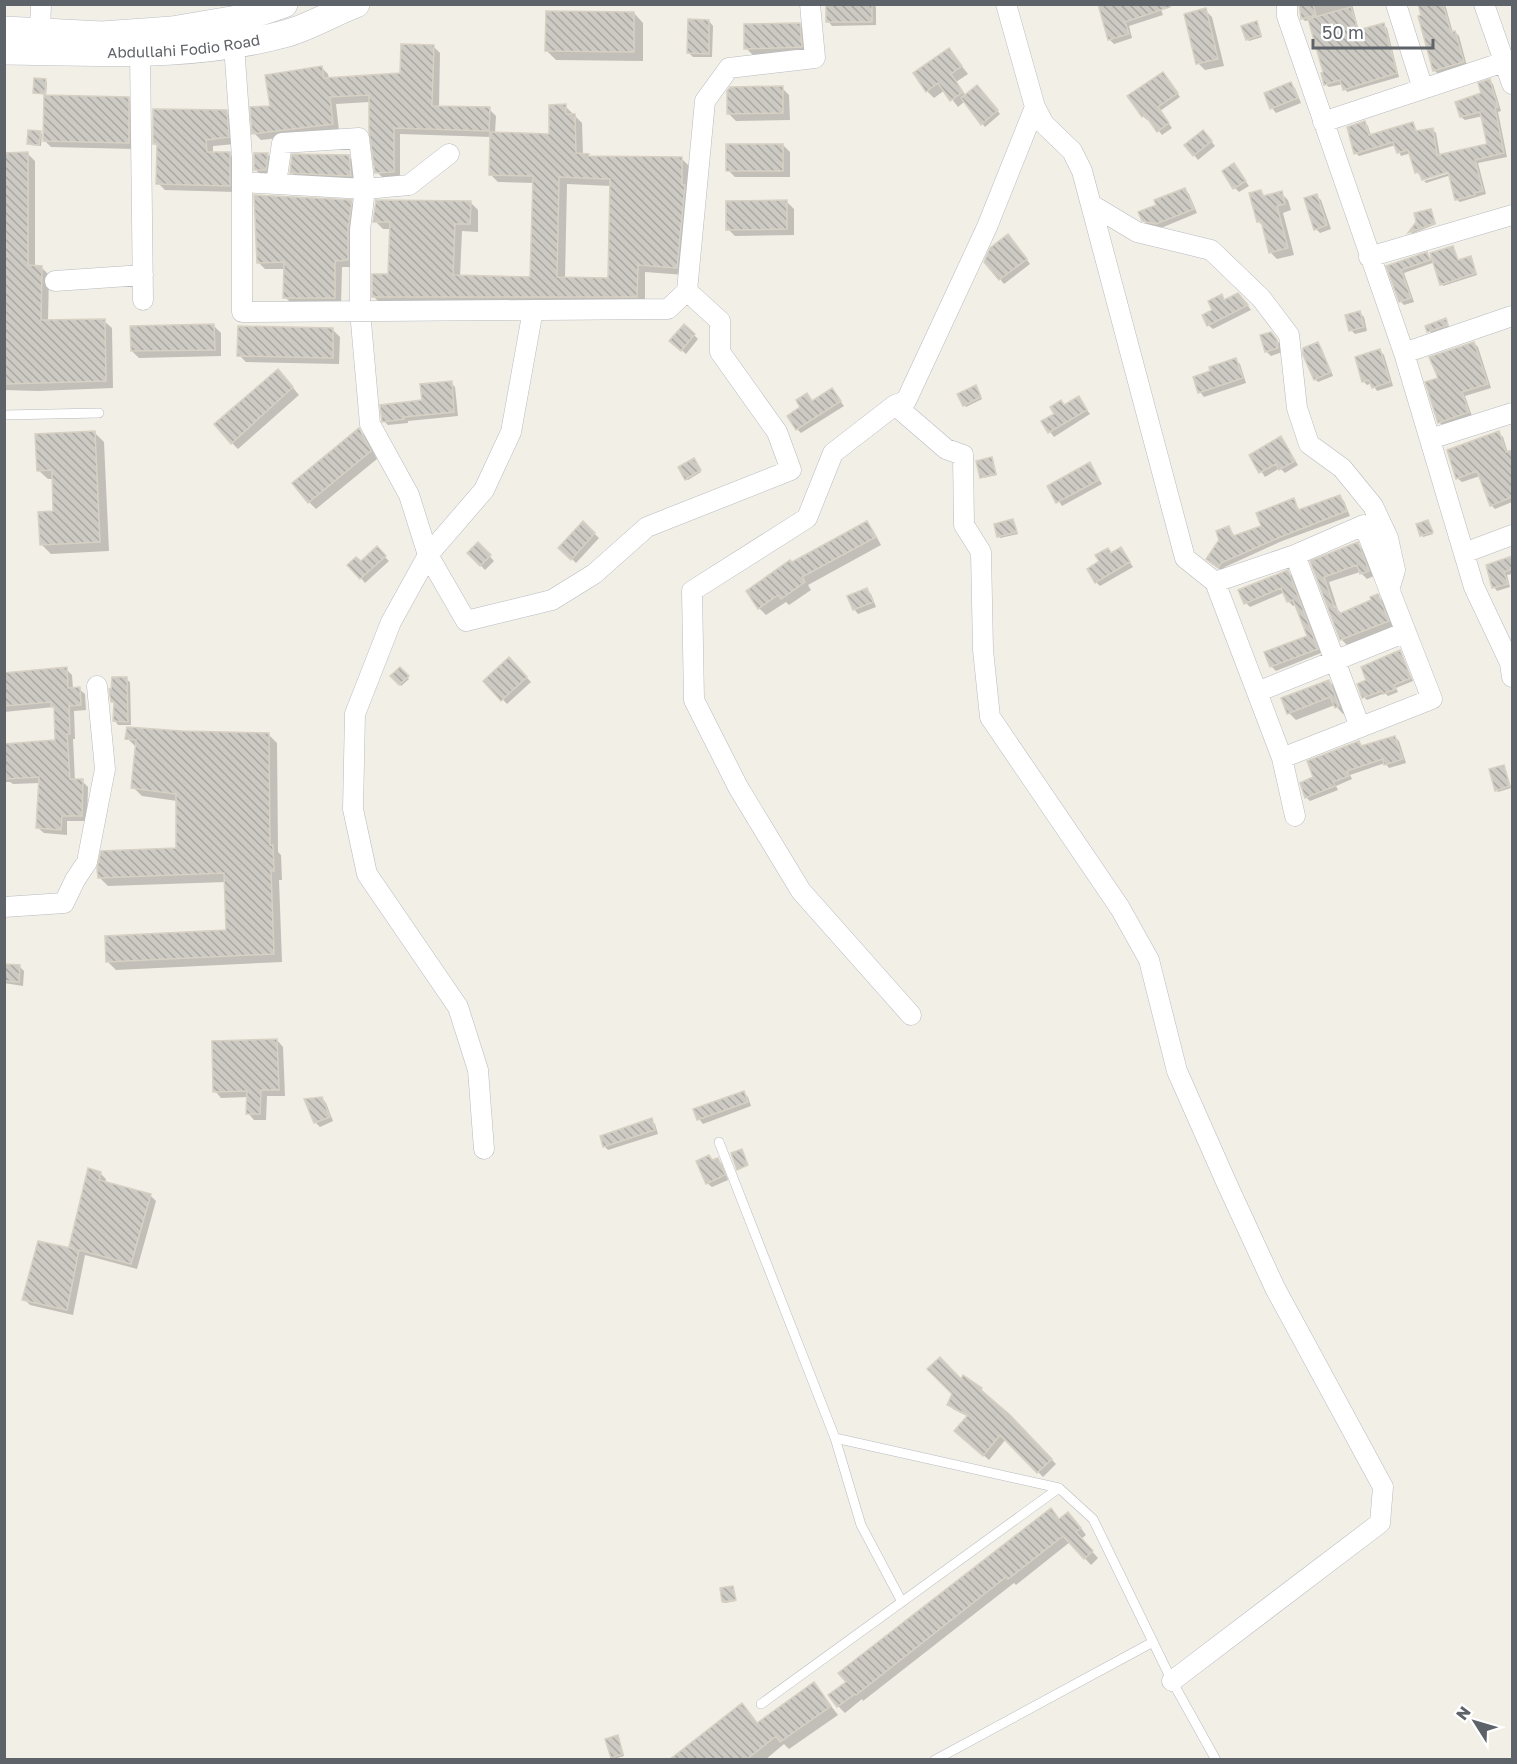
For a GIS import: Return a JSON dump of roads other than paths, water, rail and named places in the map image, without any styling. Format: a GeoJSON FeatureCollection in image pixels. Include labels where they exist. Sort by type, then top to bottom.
{"type":"FeatureCollection","features":[{"type":"Feature","properties":{"kind":"main road","name":"Abdullahi Fodio Road"},"geometry":{"type":"LineString","coordinates":[[4,51],[140,53],[234,45],[291,32],[356,4]]}},
{"type":"Feature","properties":{"kind":"main road","name":"Abdullahi Fodio Road"},"geometry":{"type":"LineString","coordinates":[[4,30],[102,35],[172,30],[243,18],[271,7]]}},
{"type":"Feature","properties":{"kind":"street"},"geometry":{"type":"LineString","coordinates":[[40,32],[41,4]]}},
{"type":"Feature","properties":{"kind":"street"},"geometry":{"type":"LineString","coordinates":[[234,45],[242,182],[242,312],[668,309],[687,291],[705,101],[729,68],[815,58],[810,4]]}},
{"type":"Feature","properties":{"kind":"street"},"geometry":{"type":"LineString","coordinates":[[1006,4],[1035,107],[1044,124],[1072,151],[1083,171],[1185,558],[1215,582],[1282,758],[1295,816]]}},
{"type":"Feature","properties":{"kind":"street"},"geometry":{"type":"LineString","coordinates":[[1287,4],[1287,16],[1404,353],[1474,587],[1510,663],[1512,677]]}},
{"type":"Feature","properties":{"kind":"street"},"geometry":{"type":"LineString","coordinates":[[1396,4],[1423,89]]}},
{"type":"Feature","properties":{"kind":"street"},"geometry":{"type":"LineString","coordinates":[[1484,4],[1512,84]]}},
{"type":"Feature","properties":{"kind":"street"},"geometry":{"type":"LineString","coordinates":[[140,53],[143,300]]}},
{"type":"Feature","properties":{"kind":"street"},"geometry":{"type":"LineString","coordinates":[[1323,122],[1504,62]]}},
{"type":"Feature","properties":{"kind":"street"},"geometry":{"type":"LineString","coordinates":[[910,1016],[801,891],[738,787],[694,700],[692,591],[807,518],[833,453],[895,405],[906,401],[987,227],[1035,107]]}},
{"type":"Feature","properties":{"kind":"street"},"geometry":{"type":"LineString","coordinates":[[276,183],[282,143],[359,138],[364,189],[360,230],[360,311],[370,424],[409,495],[428,555],[466,621],[552,600],[594,574],[647,527],[791,470],[777,432],[720,352],[720,321],[687,291]]}},
{"type":"Feature","properties":{"kind":"street"},"geometry":{"type":"LineString","coordinates":[[242,182],[364,189],[409,185],[449,154]]}},
{"type":"Feature","properties":{"kind":"street"},"geometry":{"type":"LineString","coordinates":[[1092,205],[1137,232],[1211,250],[1261,298],[1289,335],[1298,408],[1309,444],[1342,468],[1373,506],[1388,538],[1395,570],[1389,590]]}},
{"type":"Feature","properties":{"kind":"street"},"geometry":{"type":"LineString","coordinates":[[1369,257],[1512,215]]}},
{"type":"Feature","properties":{"kind":"street"},"geometry":{"type":"LineString","coordinates":[[55,281],[143,275]]}},
{"type":"Feature","properties":{"kind":"street"},"geometry":{"type":"LineString","coordinates":[[484,1149],[478,1070],[458,1007],[367,874],[352,809],[355,714],[391,622],[428,555],[484,490],[511,432],[533,310]]}},
{"type":"Feature","properties":{"kind":"street"},"geometry":{"type":"LineString","coordinates":[[1404,353],[1512,316]]}},
{"type":"Feature","properties":{"kind":"street"},"geometry":{"type":"LineString","coordinates":[[895,405],[946,449],[963,455],[964,525],[981,552],[983,650],[990,717],[1119,908],[1149,960],[1177,1071],[1222,1174],[1275,1288],[1383,1486],[1380,1523],[1172,1681]]}},
{"type":"Feature","properties":{"kind":"street"},"geometry":{"type":"LineString","coordinates":[[1430,439],[1512,413]]}},
{"type":"Feature","properties":{"kind":"street"},"geometry":{"type":"LineString","coordinates":[[1215,582],[1295,555],[1364,525],[1432,699],[1282,758]]}},
{"type":"Feature","properties":{"kind":"street"},"geometry":{"type":"LineString","coordinates":[[1464,553],[1512,535]]}},
{"type":"Feature","properties":{"kind":"street"},"geometry":{"type":"LineString","coordinates":[[1295,555],[1360,727]]}},
{"type":"Feature","properties":{"kind":"street"},"geometry":{"type":"LineString","coordinates":[[1257,692],[1406,632]]}},
{"type":"Feature","properties":{"kind":"street"},"geometry":{"type":"LineString","coordinates":[[4,907],[64,903],[87,862],[105,769],[97,686]]}},
{"type":"Feature","properties":{"kind":"lane"},"geometry":{"type":"LineString","coordinates":[[4,415],[99,413]]}},
{"type":"Feature","properties":{"kind":"lane"},"geometry":{"type":"LineString","coordinates":[[719,1142],[835,1438],[861,1525],[902,1602]]}},
{"type":"Feature","properties":{"kind":"lane"},"geometry":{"type":"LineString","coordinates":[[835,1438],[1059,1488],[1093,1519],[1172,1681],[1216,1760]]}},
{"type":"Feature","properties":{"kind":"lane"},"geometry":{"type":"LineString","coordinates":[[761,1704],[1059,1488]]}},
{"type":"Feature","properties":{"kind":"lane"},"geometry":{"type":"LineString","coordinates":[[934,1760],[1153,1642]]}}]}
